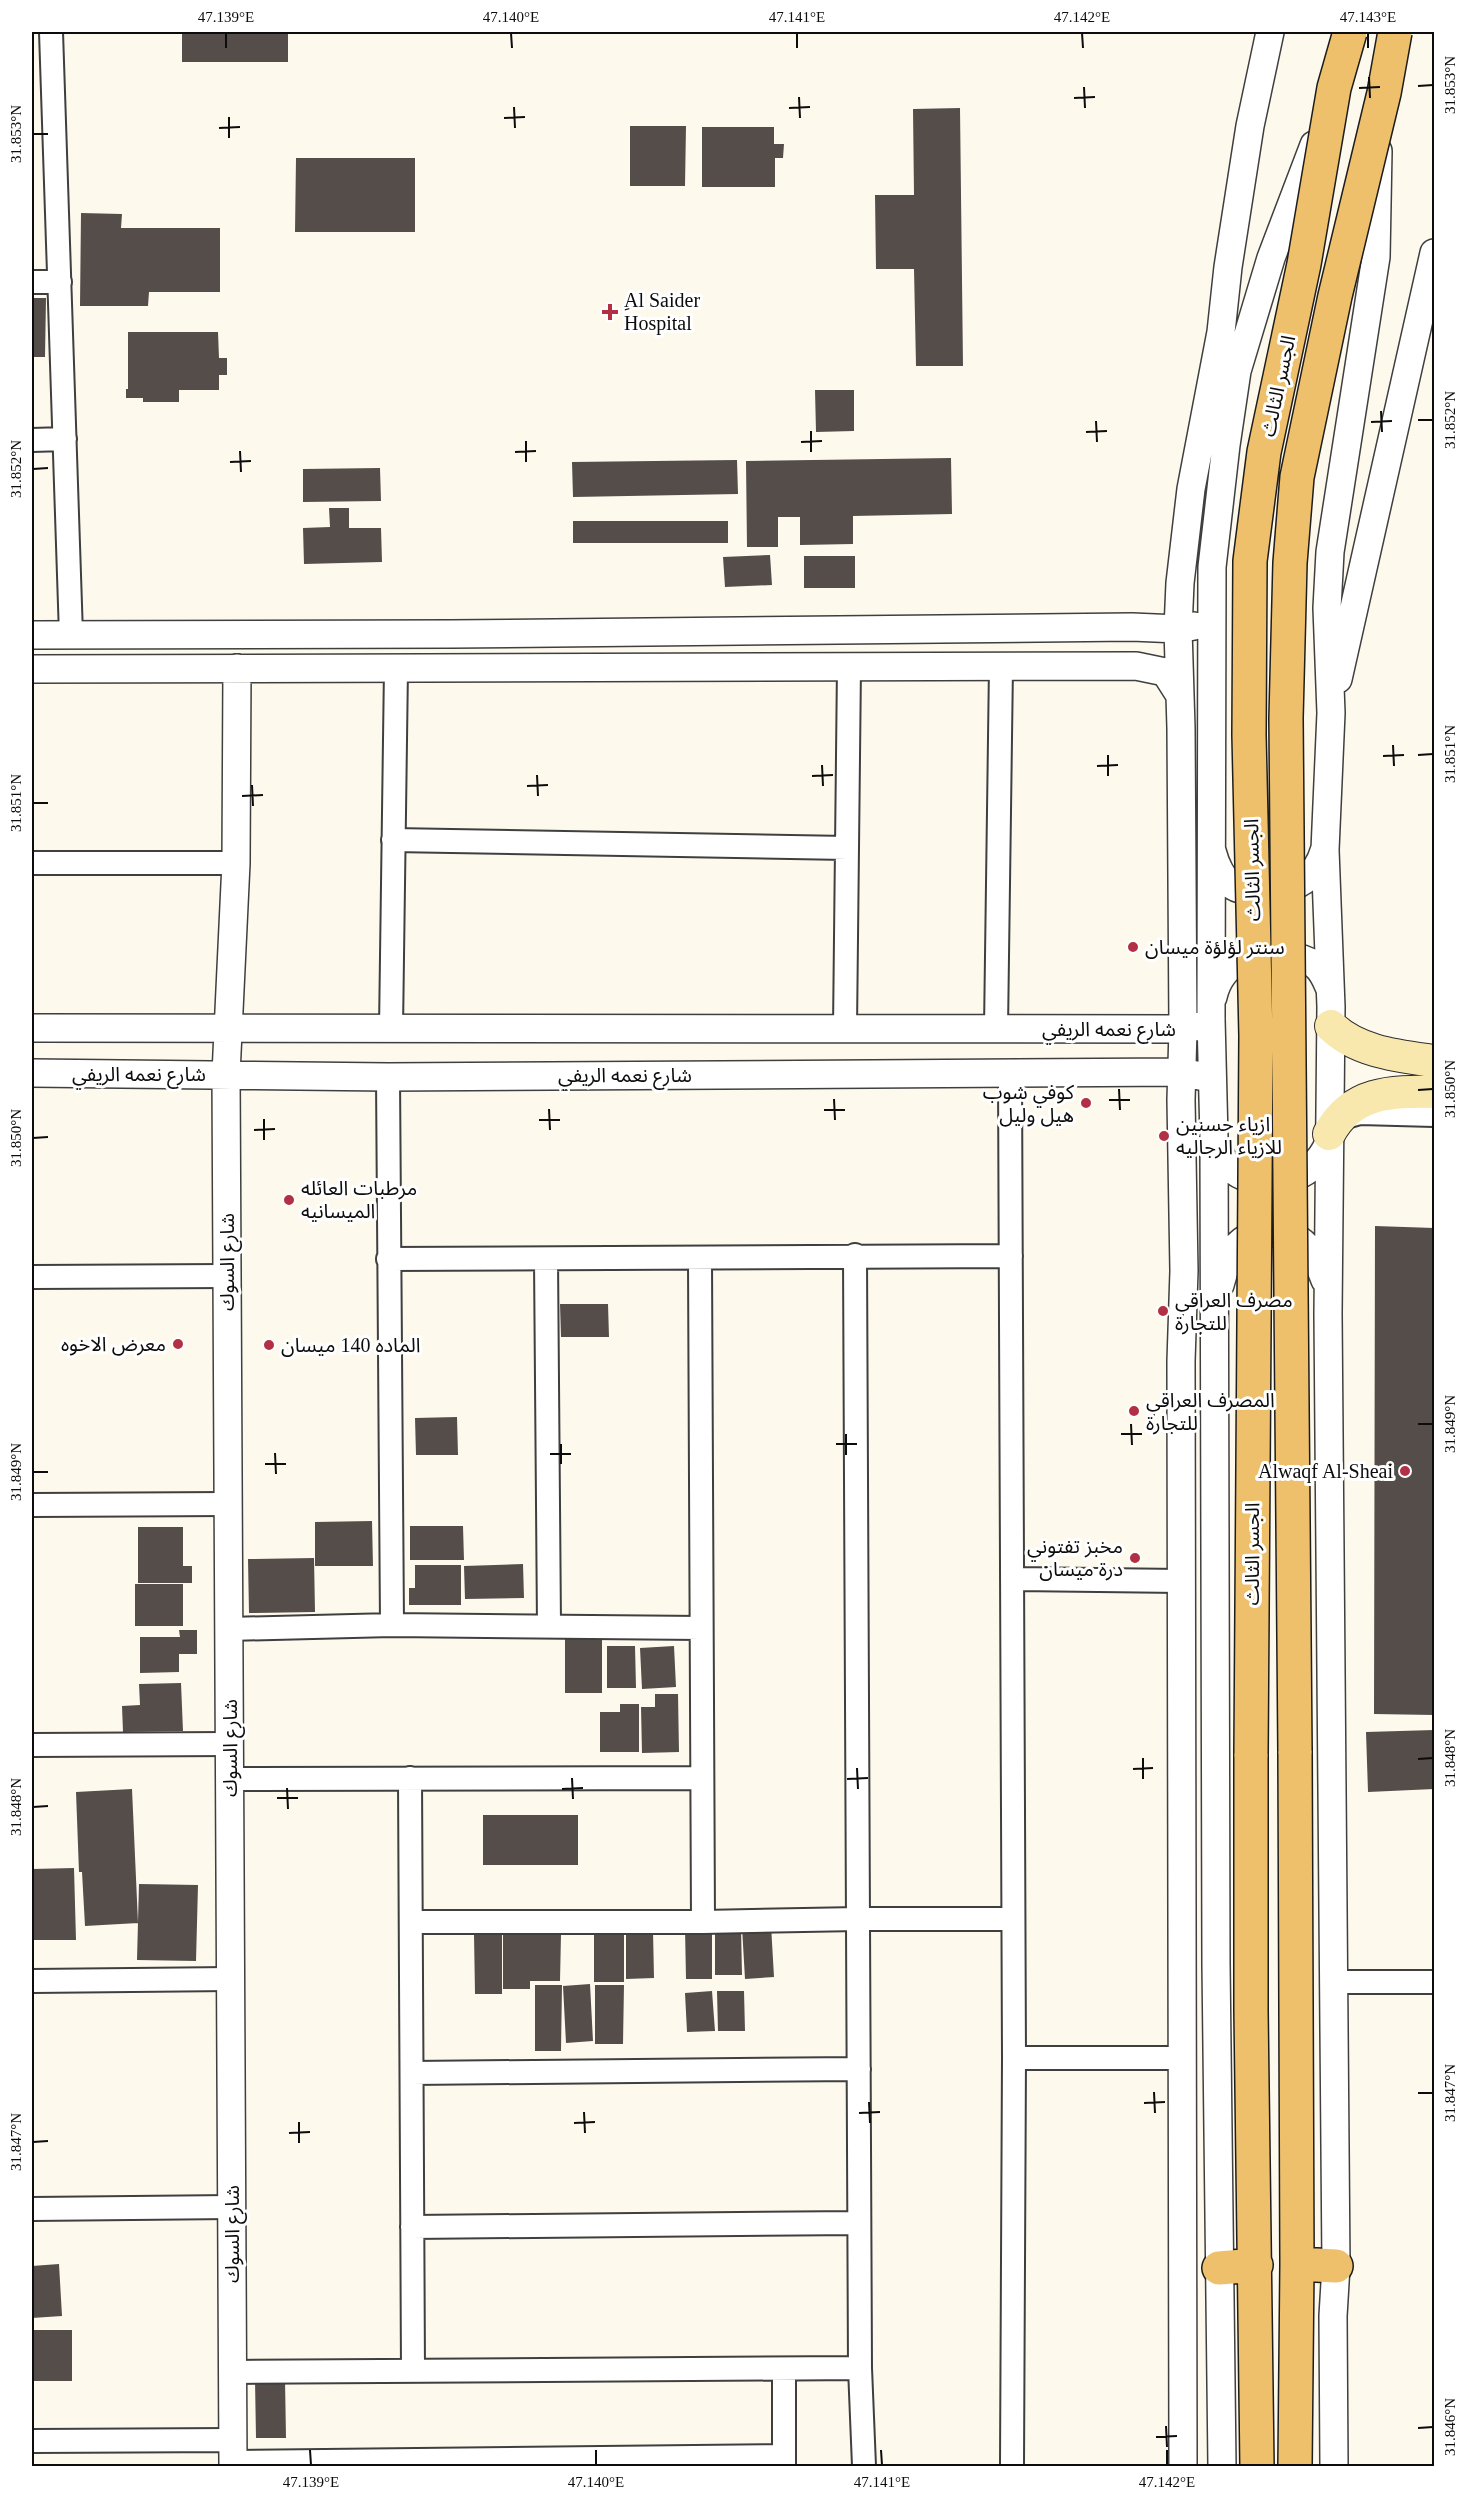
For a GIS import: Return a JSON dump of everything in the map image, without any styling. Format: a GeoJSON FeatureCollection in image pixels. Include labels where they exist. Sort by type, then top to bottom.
{"type":"FeatureCollection","features":[{"type":"Feature","properties":{"kind":"main road","name":"الجسر الثالث"},"geometry":{"type":"LineString","coordinates":[[1257,2466],[1251,2010],[1256,1036],[1249,712],[1250,561],[1264,452],[1304,264],[1334,88],[1350,32]]}},
{"type":"Feature","properties":{"kind":"main road","name":"الجسر الثالث"},"geometry":{"type":"LineString","coordinates":[[1295,2466],[1297,2264],[1286,718],[1290,563],[1297,477],[1335,296],[1384,93],[1395,32]]}},
{"type":"Feature","properties":{"kind":"main road"},"geometry":{"type":"LineString","coordinates":[[1331,1026],[1346,1039],[1363,1046],[1434,1061]]}},
{"type":"Feature","properties":{"kind":"main road"},"geometry":{"type":"LineString","coordinates":[[1330,1135],[1347,1108],[1365,1099],[1411,1091],[1434,1092]]}},
{"type":"Feature","properties":{"kind":"main road"},"geometry":{"type":"LineString","coordinates":[[1297,2264],[1336,2266]]}},
{"type":"Feature","properties":{"kind":"main road"},"geometry":{"type":"LineString","coordinates":[[1219,2268],[1256,2265]]}},
{"type":"Feature","properties":{"kind":"street"},"geometry":{"type":"LineString","coordinates":[[51,32],[71,635]]}},
{"type":"Feature","properties":{"kind":"street"},"geometry":{"type":"LineString","coordinates":[[1183,2466],[1181,1361],[1184,1271],[1182,787],[1178,628],[1181,572],[1191,489],[1221,332],[1228,267],[1250,126],[1270,32]]}},
{"type":"Feature","properties":{"kind":"street"},"geometry":{"type":"LineString","coordinates":[[32,635],[451,634],[1178,628],[1193,626],[1206,616],[1211,591],[1226,445],[1237,371],[1271,258],[1310,160],[1334,88]]}},
{"type":"Feature","properties":{"kind":"street"},"geometry":{"type":"LineString","coordinates":[[1334,2466],[1333,2310],[1336,2266],[1328,1314],[1331,1026],[1325,850],[1331,712],[1327,608],[1330,552],[1376,257],[1378,140],[1384,93]]}},
{"type":"Feature","properties":{"kind":"street"},"geometry":{"type":"LineString","coordinates":[[1331,712],[1434,253]]}},
{"type":"Feature","properties":{"kind":"street"},"geometry":{"type":"LineString","coordinates":[[32,282],[60,282]]}},
{"type":"Feature","properties":{"kind":"street"},"geometry":{"type":"LineString","coordinates":[[32,440],[65,439]]}},
{"type":"Feature","properties":{"kind":"street"},"geometry":{"type":"LineString","coordinates":[[1211,591],[1216,1964],[1222,2466]]}},
{"type":"Feature","properties":{"kind":"street"},"geometry":{"type":"LineString","coordinates":[[1132,627],[1153,633],[1160,647],[1154,660],[1136,666]]}},
{"type":"Feature","properties":{"kind":"street"},"geometry":{"type":"LineString","coordinates":[[451,634],[452,668]]}},
{"type":"Feature","properties":{"kind":"street"},"geometry":{"type":"LineString","coordinates":[[845,1029],[849,666]]}},
{"type":"Feature","properties":{"kind":"street"},"geometry":{"type":"LineString","coordinates":[[996,1029],[1001,666]]}},
{"type":"Feature","properties":{"kind":"street"},"geometry":{"type":"LineString","coordinates":[[32,669],[1136,666],[1165,672],[1179,694]]}},
{"type":"Feature","properties":{"kind":"street","name":"شارع السوك"},"geometry":{"type":"LineString","coordinates":[[233,2456],[226,1074],[236,863],[237,668]]}},
{"type":"Feature","properties":{"kind":"street"},"geometry":{"type":"LineString","coordinates":[[391,1029],[396,668]]}},
{"type":"Feature","properties":{"kind":"street"},"geometry":{"type":"LineString","coordinates":[[1182,787],[1211,784]]}},
{"type":"Feature","properties":{"kind":"street"},"geometry":{"type":"LineString","coordinates":[[393,840],[847,848]]}},
{"type":"Feature","properties":{"kind":"street"},"geometry":{"type":"LineString","coordinates":[[1211,844],[1213,858],[1222,875],[1232,886],[1267,892],[1284,890],[1302,884],[1314,872],[1325,850]]}},
{"type":"Feature","properties":{"kind":"street"},"geometry":{"type":"LineString","coordinates":[[32,863],[236,863]]}},
{"type":"Feature","properties":{"kind":"street"},"geometry":{"type":"LineString","coordinates":[[1211,1014],[1218,982],[1225,971],[1236,961],[1252,954],[1268,951],[1283,952],[1315,965],[1330,988]]}},
{"type":"Feature","properties":{"kind":"street","name":"شارع نعمه الريفي"},"geometry":{"type":"LineString","coordinates":[[32,1028],[1183,1029],[1204,1025],[1211,1014]]}},
{"type":"Feature","properties":{"kind":"street","name":"شارع نعمه الريفي"},"geometry":{"type":"LineString","coordinates":[[32,1073],[388,1077],[1182,1072],[1201,1076],[1213,1088]]}},
{"type":"Feature","properties":{"kind":"street"},"geometry":{"type":"LineString","coordinates":[[1010,1073],[1014,1919],[1012,2466]]}},
{"type":"Feature","properties":{"kind":"street"},"geometry":{"type":"LineString","coordinates":[[388,1077],[392,1625]]}},
{"type":"Feature","properties":{"kind":"street"},"geometry":{"type":"LineString","coordinates":[[1214,1138],[1226,1164],[1241,1175],[1260,1181],[1274,1182],[1307,1173],[1324,1155],[1330,1135],[1350,1115],[1360,1113],[1434,1115]]}},
{"type":"Feature","properties":{"kind":"street"},"geometry":{"type":"LineString","coordinates":[[1215,1318],[1218,1289],[1225,1266],[1240,1242],[1260,1233],[1273,1232],[1284,1233],[1303,1241],[1317,1259],[1325,1281],[1328,1314]]}},
{"type":"Feature","properties":{"kind":"street"},"geometry":{"type":"LineString","coordinates":[[855,1255],[860,2368],[864,2466]]}},
{"type":"Feature","properties":{"kind":"street"},"geometry":{"type":"LineString","coordinates":[[388,1259],[1011,1256]]}},
{"type":"Feature","properties":{"kind":"street"},"geometry":{"type":"LineString","coordinates":[[546,1258],[549,1626]]}},
{"type":"Feature","properties":{"kind":"street"},"geometry":{"type":"LineString","coordinates":[[700,1259],[703,1922]]}},
{"type":"Feature","properties":{"kind":"street"},"geometry":{"type":"LineString","coordinates":[[32,1277],[227,1276]]}},
{"type":"Feature","properties":{"kind":"street"},"geometry":{"type":"LineString","coordinates":[[32,1505],[229,1504]]}},
{"type":"Feature","properties":{"kind":"street"},"geometry":{"type":"LineString","coordinates":[[1012,1579],[1181,1581]]}},
{"type":"Feature","properties":{"kind":"street"},"geometry":{"type":"LineString","coordinates":[[229,1629],[392,1625],[702,1628]]}},
{"type":"Feature","properties":{"kind":"street"},"geometry":{"type":"LineString","coordinates":[[32,1745],[230,1744]]}},
{"type":"Feature","properties":{"kind":"street"},"geometry":{"type":"LineString","coordinates":[[410,1778],[413,2372]]}},
{"type":"Feature","properties":{"kind":"street"},"geometry":{"type":"LineString","coordinates":[[230,1779],[702,1778]]}},
{"type":"Feature","properties":{"kind":"street"},"geometry":{"type":"LineString","coordinates":[[411,1922],[1014,1919]]}},
{"type":"Feature","properties":{"kind":"street"},"geometry":{"type":"LineString","coordinates":[[1182,1964],[1216,1964]]}},
{"type":"Feature","properties":{"kind":"street"},"geometry":{"type":"LineString","coordinates":[[32,1981],[231,1979]]}},
{"type":"Feature","properties":{"kind":"street"},"geometry":{"type":"LineString","coordinates":[[1333,1982],[1434,1982]]}},
{"type":"Feature","properties":{"kind":"street"},"geometry":{"type":"LineString","coordinates":[[1014,2058],[1182,2058]]}},
{"type":"Feature","properties":{"kind":"street"},"geometry":{"type":"LineString","coordinates":[[412,2073],[858,2069]]}},
{"type":"Feature","properties":{"kind":"street"},"geometry":{"type":"LineString","coordinates":[[32,2209],[232,2207]]}},
{"type":"Feature","properties":{"kind":"street"},"geometry":{"type":"LineString","coordinates":[[412,2227],[859,2223]]}},
{"type":"Feature","properties":{"kind":"street"},"geometry":{"type":"LineString","coordinates":[[233,2372],[860,2368]]}},
{"type":"Feature","properties":{"kind":"street"},"geometry":{"type":"LineString","coordinates":[[32,2441],[233,2456],[784,2461],[784,2370]]}},
{"type":"Feature","properties":{"kind":"building"},"geometry":{"type":"Polygon","coordinates":[[[182,32],[288,32],[288,62],[182,62],[182,32]]]}},
{"type":"Feature","properties":{"kind":"building"},"geometry":{"type":"Polygon","coordinates":[[[960,108],[963,366],[916,366],[914,269],[876,269],[875,195],[914,195],[913,109],[960,108]]]}},
{"type":"Feature","properties":{"kind":"building"},"geometry":{"type":"Polygon","coordinates":[[[630,126],[686,126],[685,186],[630,186],[630,126]]]}},
{"type":"Feature","properties":{"kind":"building"},"geometry":{"type":"Polygon","coordinates":[[[702,127],[774,127],[774,144],[784,144],[783,158],[775,158],[775,187],[702,187],[702,127]]]}},
{"type":"Feature","properties":{"kind":"building"},"geometry":{"type":"Polygon","coordinates":[[[296,158],[415,158],[415,232],[295,232],[296,158]]]}},
{"type":"Feature","properties":{"kind":"building"},"geometry":{"type":"Polygon","coordinates":[[[81,213],[122,214],[121,228],[220,228],[220,292],[149,292],[148,306],[80,306],[81,213]]]}},
{"type":"Feature","properties":{"kind":"building"},"geometry":{"type":"Polygon","coordinates":[[[32,298],[46,298],[45,357],[32,357],[32,298]]]}},
{"type":"Feature","properties":{"kind":"building"},"geometry":{"type":"Polygon","coordinates":[[[128,332],[218,332],[219,358],[227,358],[227,375],[219,375],[219,390],[179,390],[179,402],[143,402],[143,398],[126,398],[128,332]]]}},
{"type":"Feature","properties":{"kind":"building"},"geometry":{"type":"Polygon","coordinates":[[[815,390],[854,390],[854,431],[816,432],[815,390]]]}},
{"type":"Feature","properties":{"kind":"building"},"geometry":{"type":"Polygon","coordinates":[[[951,458],[952,514],[853,516],[853,544],[800,545],[800,517],[778,517],[778,547],[747,547],[746,461],[951,458]]]}},
{"type":"Feature","properties":{"kind":"building"},"geometry":{"type":"Polygon","coordinates":[[[737,460],[738,494],[573,497],[572,462],[737,460]]]}},
{"type":"Feature","properties":{"kind":"building"},"geometry":{"type":"Polygon","coordinates":[[[380,468],[381,501],[303,502],[303,469],[380,468]]]}},
{"type":"Feature","properties":{"kind":"building"},"geometry":{"type":"Polygon","coordinates":[[[329,508],[349,508],[349,528],[381,528],[382,562],[304,564],[303,528],[330,527],[329,508]]]}},
{"type":"Feature","properties":{"kind":"building"},"geometry":{"type":"Polygon","coordinates":[[[573,521],[728,521],[728,543],[573,543],[573,521]]]}},
{"type":"Feature","properties":{"kind":"building"},"geometry":{"type":"Polygon","coordinates":[[[770,555],[772,585],[725,587],[723,557],[770,555]]]}},
{"type":"Feature","properties":{"kind":"building"},"geometry":{"type":"Polygon","coordinates":[[[804,556],[855,556],[855,588],[804,588],[804,556]]]}},
{"type":"Feature","properties":{"kind":"building","name":"Alwaqf Al-Sheai"},"geometry":{"type":"Polygon","coordinates":[[[1375,1226],[1434,1228],[1434,1715],[1374,1714],[1375,1226]]]}},
{"type":"Feature","properties":{"kind":"building"},"geometry":{"type":"Polygon","coordinates":[[[560,1304],[608,1304],[609,1337],[561,1337],[560,1304]]]}},
{"type":"Feature","properties":{"kind":"building"},"geometry":{"type":"Polygon","coordinates":[[[457,1417],[458,1455],[416,1455],[415,1418],[457,1417]]]}},
{"type":"Feature","properties":{"kind":"building"},"geometry":{"type":"Polygon","coordinates":[[[372,1521],[373,1566],[315,1566],[315,1522],[372,1521]]]}},
{"type":"Feature","properties":{"kind":"building"},"geometry":{"type":"Polygon","coordinates":[[[410,1526],[463,1526],[464,1560],[410,1560],[410,1526]]]}},
{"type":"Feature","properties":{"kind":"building"},"geometry":{"type":"Polygon","coordinates":[[[138,1527],[183,1527],[183,1566],[192,1566],[192,1583],[138,1583],[138,1527]]]}},
{"type":"Feature","properties":{"kind":"building"},"geometry":{"type":"Polygon","coordinates":[[[314,1558],[315,1612],[249,1613],[248,1559],[314,1558]]]}},
{"type":"Feature","properties":{"kind":"building"},"geometry":{"type":"Polygon","coordinates":[[[523,1564],[524,1598],[465,1599],[464,1566],[523,1564]]]}},
{"type":"Feature","properties":{"kind":"building"},"geometry":{"type":"Polygon","coordinates":[[[415,1565],[461,1565],[461,1605],[409,1605],[409,1588],[415,1588],[415,1565]]]}},
{"type":"Feature","properties":{"kind":"building"},"geometry":{"type":"Polygon","coordinates":[[[135,1584],[183,1584],[183,1626],[135,1626],[135,1584]]]}},
{"type":"Feature","properties":{"kind":"building"},"geometry":{"type":"Polygon","coordinates":[[[179,1630],[197,1630],[197,1654],[179,1654],[179,1672],[140,1673],[140,1637],[180,1637],[179,1630]]]}},
{"type":"Feature","properties":{"kind":"building"},"geometry":{"type":"Polygon","coordinates":[[[565,1638],[602,1638],[602,1693],[565,1693],[565,1638]]]}},
{"type":"Feature","properties":{"kind":"building"},"geometry":{"type":"Polygon","coordinates":[[[607,1646],[635,1646],[636,1688],[607,1688],[607,1646]]]}},
{"type":"Feature","properties":{"kind":"building"},"geometry":{"type":"Polygon","coordinates":[[[674,1646],[676,1687],[642,1689],[640,1648],[674,1646]]]}},
{"type":"Feature","properties":{"kind":"building"},"geometry":{"type":"Polygon","coordinates":[[[181,1683],[183,1731],[123,1732],[122,1706],[140,1705],[139,1684],[181,1683]]]}},
{"type":"Feature","properties":{"kind":"building"},"geometry":{"type":"Polygon","coordinates":[[[655,1694],[678,1694],[679,1752],[642,1753],[641,1707],[655,1707],[655,1694]]]}},
{"type":"Feature","properties":{"kind":"building"},"geometry":{"type":"Polygon","coordinates":[[[620,1704],[639,1704],[639,1752],[600,1752],[600,1712],[620,1712],[620,1704]]]}},
{"type":"Feature","properties":{"kind":"building"},"geometry":{"type":"Polygon","coordinates":[[[1434,1730],[1434,1789],[1368,1792],[1366,1732],[1434,1730]]]}},
{"type":"Feature","properties":{"kind":"building"},"geometry":{"type":"Polygon","coordinates":[[[132,1789],[138,1923],[85,1926],[82,1872],[79,1872],[76,1792],[132,1789]]]}},
{"type":"Feature","properties":{"kind":"building"},"geometry":{"type":"Polygon","coordinates":[[[483,1815],[578,1815],[578,1865],[483,1865],[483,1815]]]}},
{"type":"Feature","properties":{"kind":"building"},"geometry":{"type":"Polygon","coordinates":[[[74,1868],[76,1940],[32,1940],[32,1869],[74,1868]]]}},
{"type":"Feature","properties":{"kind":"building"},"geometry":{"type":"Polygon","coordinates":[[[139,1884],[198,1885],[196,1961],[137,1960],[139,1884]]]}},
{"type":"Feature","properties":{"kind":"building"},"geometry":{"type":"Polygon","coordinates":[[[771,1925],[774,1977],[745,1979],[742,1927],[771,1925]]]}},
{"type":"Feature","properties":{"kind":"building"},"geometry":{"type":"Polygon","coordinates":[[[741,1927],[742,1975],[715,1975],[715,1928],[741,1927]]]}},
{"type":"Feature","properties":{"kind":"building"},"geometry":{"type":"Polygon","coordinates":[[[685,1928],[712,1928],[712,1979],[686,1979],[685,1928]]]}},
{"type":"Feature","properties":{"kind":"building"},"geometry":{"type":"Polygon","coordinates":[[[626,1931],[653,1931],[654,1978],[626,1979],[626,1931]]]}},
{"type":"Feature","properties":{"kind":"building"},"geometry":{"type":"Polygon","coordinates":[[[502,1934],[502,1994],[475,1994],[474,1935],[502,1934]]]}},
{"type":"Feature","properties":{"kind":"building"},"geometry":{"type":"Polygon","coordinates":[[[503,1934],[561,1934],[560,1981],[530,1981],[530,1989],[503,1989],[503,1934]]]}},
{"type":"Feature","properties":{"kind":"building"},"geometry":{"type":"Polygon","coordinates":[[[594,1934],[624,1934],[624,1982],[594,1982],[594,1934]]]}},
{"type":"Feature","properties":{"kind":"building"},"geometry":{"type":"Polygon","coordinates":[[[590,1984],[593,2041],[566,2043],[563,1986],[590,1984]]]}},
{"type":"Feature","properties":{"kind":"building"},"geometry":{"type":"Polygon","coordinates":[[[535,1985],[562,1985],[561,2051],[535,2051],[535,1985]]]}},
{"type":"Feature","properties":{"kind":"building"},"geometry":{"type":"Polygon","coordinates":[[[595,1985],[624,1985],[623,2044],[595,2044],[595,1985]]]}},
{"type":"Feature","properties":{"kind":"building"},"geometry":{"type":"Polygon","coordinates":[[[712,1991],[715,2031],[687,2032],[685,1993],[712,1991]]]}},
{"type":"Feature","properties":{"kind":"building"},"geometry":{"type":"Polygon","coordinates":[[[717,1991],[744,1991],[745,2031],[718,2031],[717,1991]]]}},
{"type":"Feature","properties":{"kind":"building"},"geometry":{"type":"Polygon","coordinates":[[[59,2264],[62,2316],[32,2318],[32,2266],[59,2264]]]}},
{"type":"Feature","properties":{"kind":"building"},"geometry":{"type":"Polygon","coordinates":[[[32,2330],[72,2330],[72,2381],[32,2381],[32,2330]]]}},
{"type":"Feature","properties":{"kind":"building"},"geometry":{"type":"Polygon","coordinates":[[[255,2380],[285,2380],[286,2438],[256,2438],[255,2380]]]}},
{"type":"Feature","properties":{"kind":"place","name":"ِAl Saider Hospital"},"geometry":{"type":"Point","coordinates":[610,312]}},
{"type":"Feature","properties":{"kind":"place","name":"سنتر لؤلؤة ميسان"},"geometry":{"type":"Point","coordinates":[1133,947]}},
{"type":"Feature","properties":{"kind":"place","name":"كوفي شوب هيل وليل"},"geometry":{"type":"Point","coordinates":[1086,1103]}},
{"type":"Feature","properties":{"kind":"place","name":"ازياء حسنين للازياء الرجاليه"},"geometry":{"type":"Point","coordinates":[1164,1136]}},
{"type":"Feature","properties":{"kind":"place","name":"مرطبات العائله الميسانيه"},"geometry":{"type":"Point","coordinates":[289,1200]}},
{"type":"Feature","properties":{"kind":"place","name":"مصرف العراقي للتجارة"},"geometry":{"type":"Point","coordinates":[1163,1311]}},
{"type":"Feature","properties":{"kind":"place","name":"معرض الاخوه"},"geometry":{"type":"Point","coordinates":[178,1344]}},
{"type":"Feature","properties":{"kind":"place","name":"الماده 140 ميسان"},"geometry":{"type":"Point","coordinates":[269,1345]}},
{"type":"Feature","properties":{"kind":"place","name":"المصرف العراقي للتجارة"},"geometry":{"type":"Point","coordinates":[1134,1411]}},
{"type":"Feature","properties":{"kind":"place","name":"Alwaqf Al-Sheai"},"geometry":{"type":"Point","coordinates":[1405,1471]}},
{"type":"Feature","properties":{"kind":"place","name":"مخبز تفتوني درة ميسان"},"geometry":{"type":"Point","coordinates":[1135,1558]}}]}
